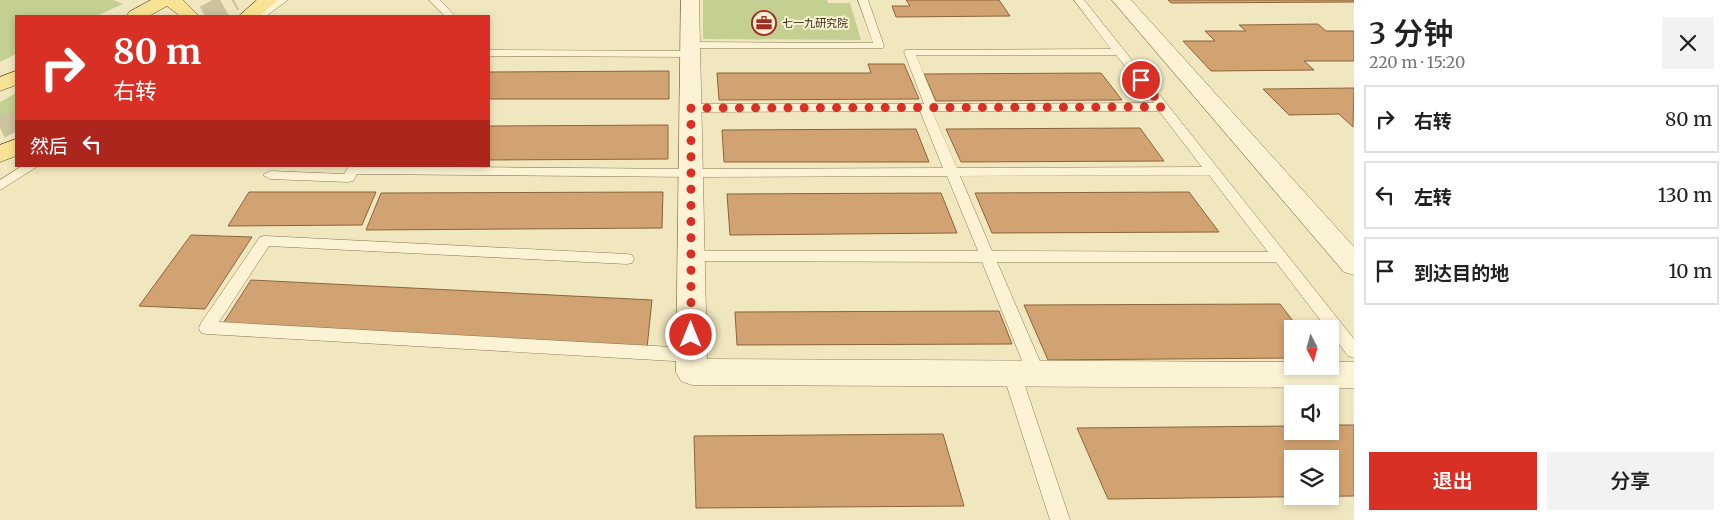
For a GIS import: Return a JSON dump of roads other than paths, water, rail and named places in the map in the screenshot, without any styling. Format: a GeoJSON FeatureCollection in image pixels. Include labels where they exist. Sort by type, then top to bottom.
{"type":"FeatureCollection","features":[{"type":"Feature","properties":{"kind":"main road"},"geometry":{"type":"LineString","coordinates":[[138,15],[164,0]]}},
{"type":"Feature","properties":{"kind":"main road"},"geometry":{"type":"LineString","coordinates":[[168,0],[179,5],[189,15]]}},
{"type":"Feature","properties":{"kind":"main road"},"geometry":{"type":"LineString","coordinates":[[249,15],[270,0]]}},
{"type":"Feature","properties":{"kind":"main road"},"geometry":{"type":"LineString","coordinates":[[0,85],[15,78]]}},
{"type":"Feature","properties":{"kind":"street"},"geometry":{"type":"LineString","coordinates":[[690,0],[692,372],[1354,375]]}},
{"type":"Feature","properties":{"kind":"street"},"geometry":{"type":"LineString","coordinates":[[1121,0],[1354,265]]}},
{"type":"Feature","properties":{"kind":"lane"},"geometry":{"type":"LineString","coordinates":[[261,15],[283,0]]}},
{"type":"Feature","properties":{"kind":"lane"},"geometry":{"type":"LineString","coordinates":[[434,0],[449,15]]}},
{"type":"Feature","properties":{"kind":"lane"},"geometry":{"type":"LineString","coordinates":[[490,53],[878,46],[863,0]]}},
{"type":"Feature","properties":{"kind":"lane"},"geometry":{"type":"LineString","coordinates":[[1079,0],[1354,351]]}},
{"type":"Feature","properties":{"kind":"lane"},"geometry":{"type":"LineString","coordinates":[[1060,520],[1024,373],[987,257],[952,172],[909,52],[1120,52]]}},
{"type":"Feature","properties":{"kind":"lane"},"geometry":{"type":"LineString","coordinates":[[691,108],[1163,107]]}},
{"type":"Feature","properties":{"kind":"lane"},"geometry":{"type":"LineString","coordinates":[[0,186],[30,167]]}},
{"type":"Feature","properties":{"kind":"lane"},"geometry":{"type":"LineString","coordinates":[[270,175],[348,178],[354,168],[691,173],[1213,171]]}},
{"type":"Feature","properties":{"kind":"lane"},"geometry":{"type":"LineString","coordinates":[[627,258],[264,241],[207,328],[691,355]]}},
{"type":"Feature","properties":{"kind":"lane"},"geometry":{"type":"LineString","coordinates":[[691,256],[1280,257]]}},
{"type":"Feature","properties":{"kind":"tunnel"},"geometry":{"type":"LineString","coordinates":[[207,15],[234,0]]}},
{"type":"Feature","properties":{"kind":"tunnel"},"geometry":{"type":"LineString","coordinates":[[0,128],[15,120]]}},
{"type":"Feature","properties":{"kind":"place","name":"七一九研究院"},"geometry":{"type":"Point","coordinates":[764,23]}}]}
